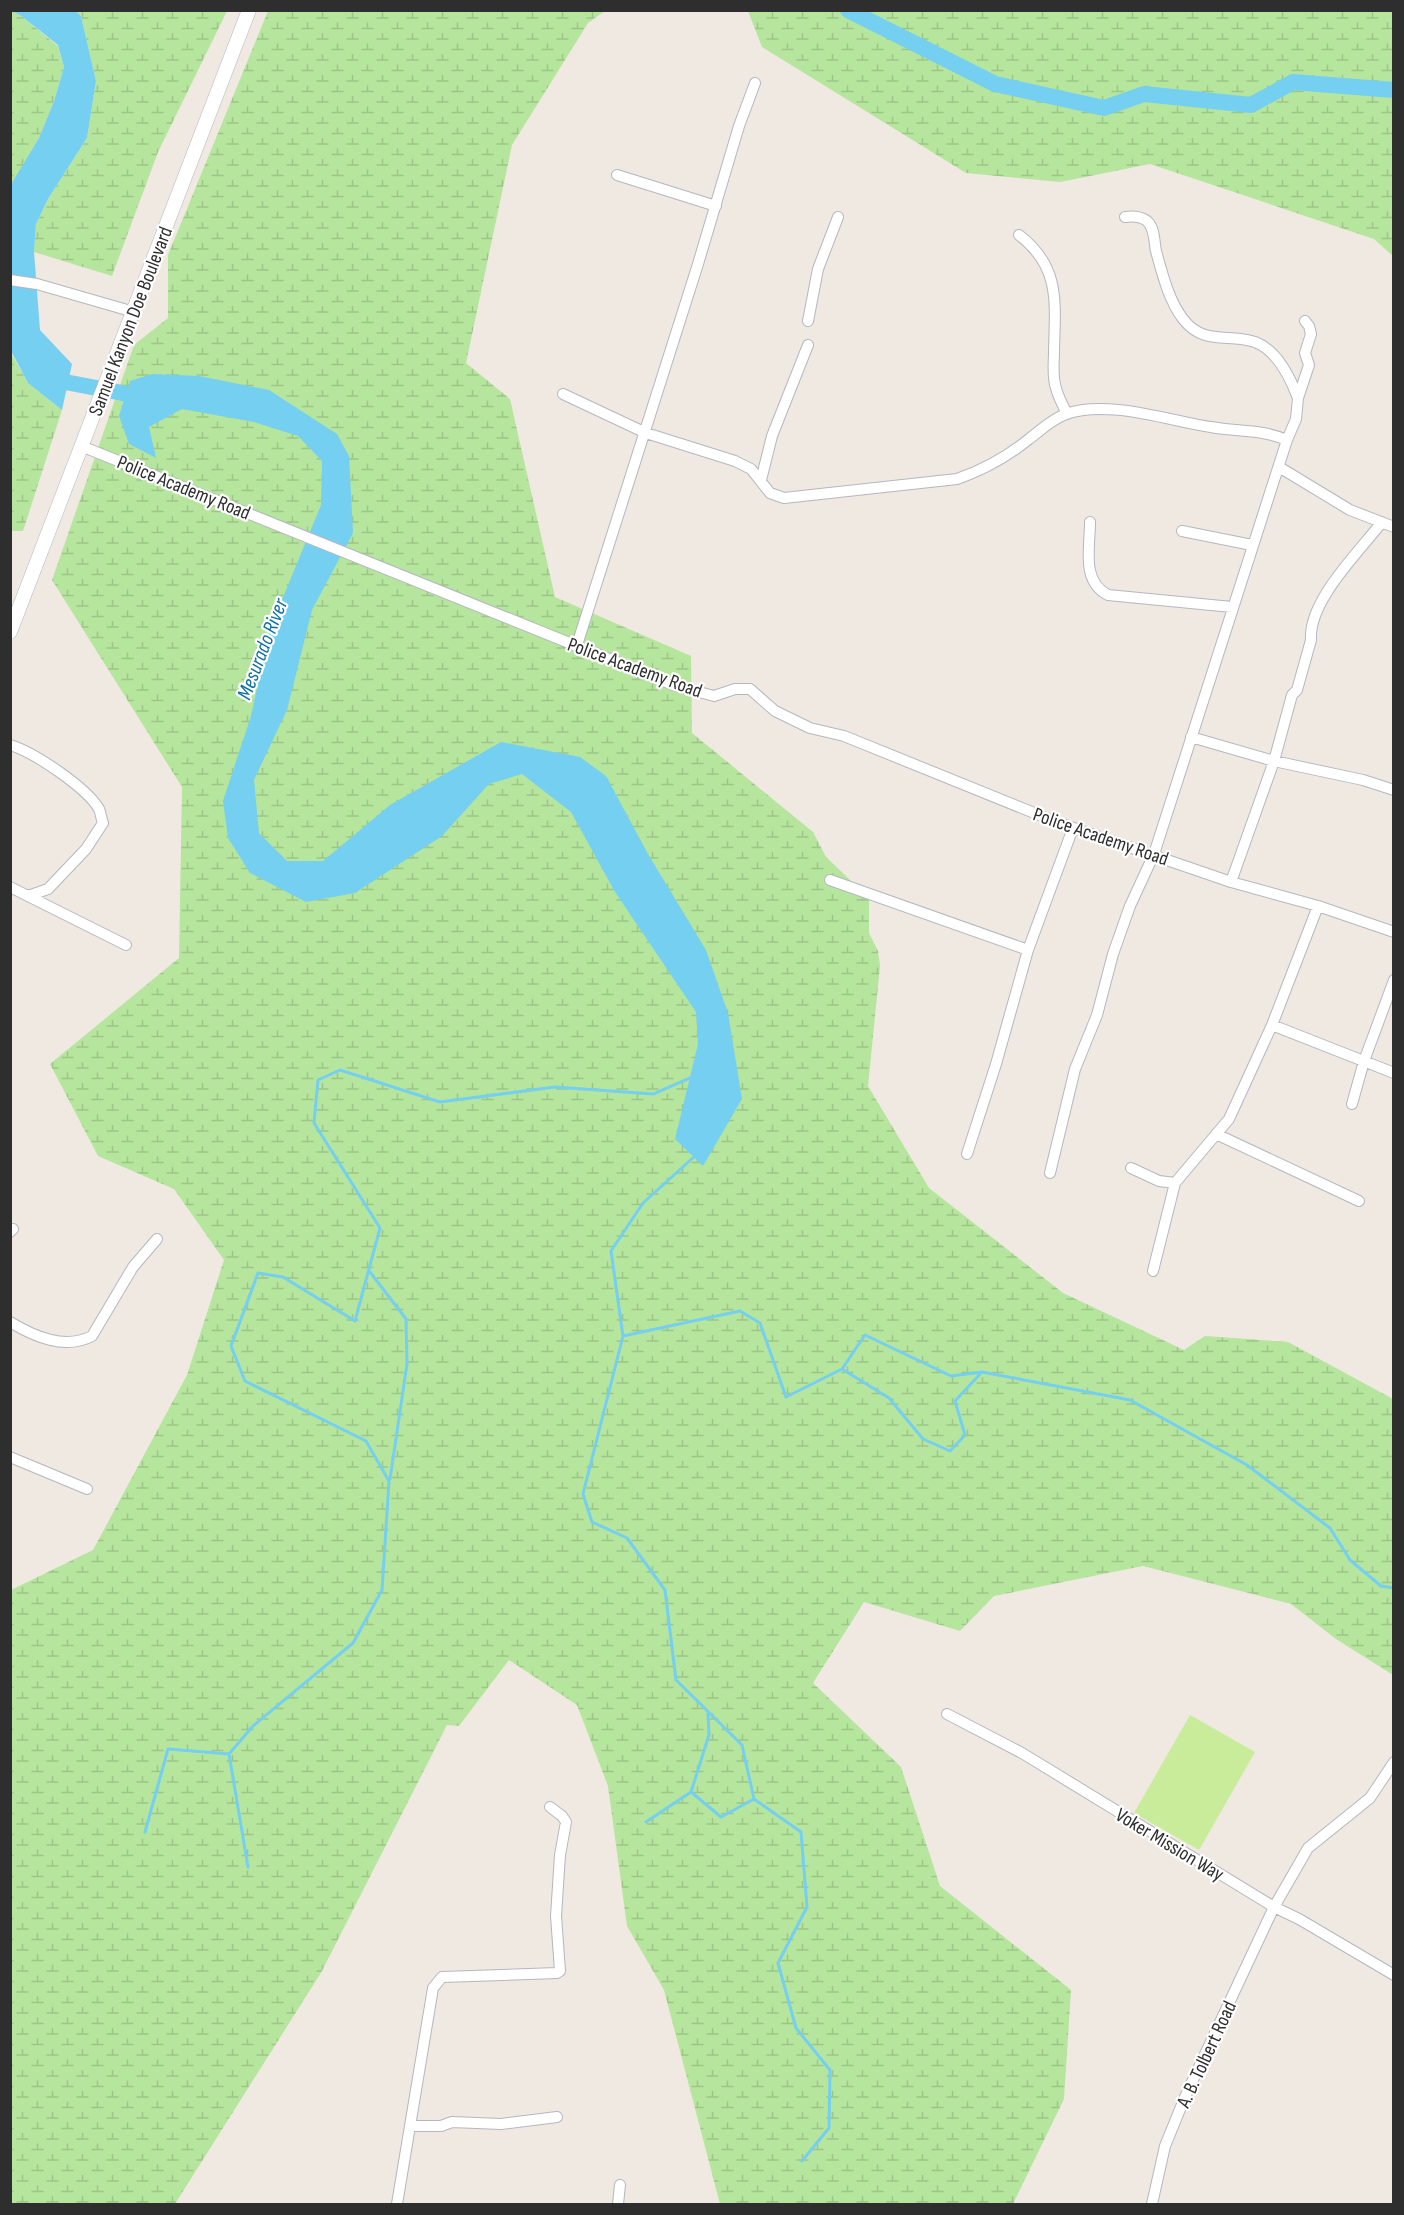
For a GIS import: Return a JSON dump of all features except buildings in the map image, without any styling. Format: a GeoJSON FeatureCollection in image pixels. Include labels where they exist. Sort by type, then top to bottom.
{"type":"FeatureCollection","features":[{"type":"Feature","properties":{"kind":"street","name":"Samuel Kanyon Doe Boulevard"},"geometry":{"type":"LineString","coordinates":[[10,632],[249,10]]}},
{"type":"Feature","properties":{"kind":"street"},"geometry":{"type":"LineString","coordinates":[[577,645],[646,432],[739,126],[755,83]]}},
{"type":"Feature","properties":{"kind":"street"},"geometry":{"type":"LineString","coordinates":[[618,175],[716,206]]}},
{"type":"Feature","properties":{"kind":"street"},"geometry":{"type":"LineString","coordinates":[[1125,217],[1136,216],[1148,222],[1170,295],[1183,320],[1202,335],[1253,341],[1267,348],[1286,371],[1298,398]]}},
{"type":"Feature","properties":{"kind":"street"},"geometry":{"type":"LineString","coordinates":[[808,321],[818,269],[838,217]]}},
{"type":"Feature","properties":{"kind":"street"},"geometry":{"type":"LineString","coordinates":[[1018,235],[1040,254],[1052,276],[1054,377],[1056,389],[1067,414]]}},
{"type":"Feature","properties":{"kind":"street"},"geometry":{"type":"LineString","coordinates":[[10,280],[37,284],[134,312]]}},
{"type":"Feature","properties":{"kind":"street"},"geometry":{"type":"LineString","coordinates":[[1050,1173],[1075,1069],[1096,1015],[1113,954],[1130,906],[1154,854],[1252,545],[1296,419],[1298,398],[1309,365],[1305,353],[1311,334],[1305,321]]}},
{"type":"Feature","properties":{"kind":"street"},"geometry":{"type":"LineString","coordinates":[[761,480],[772,436],[808,345]]}},
{"type":"Feature","properties":{"kind":"street"},"geometry":{"type":"LineString","coordinates":[[562,394],[646,432],[735,460],[751,469],[770,493],[784,498],[957,479],[979,471],[1008,455],[1041,429],[1067,414],[1102,410],[1142,412],[1209,427],[1272,433],[1287,440]]}},
{"type":"Feature","properties":{"kind":"street","name":"Police Academy Road"},"geometry":{"type":"LineString","coordinates":[[81,447],[197,491],[350,556],[418,581],[676,686],[714,696],[735,689],[750,689],[776,711],[810,728],[844,736],[1073,828],[1231,882],[1317,906],[1394,932]]}},
{"type":"Feature","properties":{"kind":"street"},"geometry":{"type":"LineString","coordinates":[[1279,467],[1350,510],[1394,527]]}},
{"type":"Feature","properties":{"kind":"street"},"geometry":{"type":"LineString","coordinates":[[1090,522],[1090,570],[1091,579],[1097,589],[1108,595],[1232,607]]}},
{"type":"Feature","properties":{"kind":"street"},"geometry":{"type":"LineString","coordinates":[[1231,882],[1274,761],[1292,695],[1296,690],[1311,640],[1310,631],[1317,606],[1382,522]]}},
{"type":"Feature","properties":{"kind":"street"},"geometry":{"type":"LineString","coordinates":[[1182,531],[1252,545]]}},
{"type":"Feature","properties":{"kind":"street"},"geometry":{"type":"LineString","coordinates":[[1191,737],[1274,761],[1363,780],[1394,790]]}},
{"type":"Feature","properties":{"kind":"street"},"geometry":{"type":"LineString","coordinates":[[10,745],[25,749],[72,781],[98,808],[103,823],[86,849],[48,889],[28,896]]}},
{"type":"Feature","properties":{"kind":"street"},"geometry":{"type":"LineString","coordinates":[[967,1154],[996,1064],[1028,950],[1073,828]]}},
{"type":"Feature","properties":{"kind":"street"},"geometry":{"type":"LineString","coordinates":[[830,880],[1028,950]]}},
{"type":"Feature","properties":{"kind":"street"},"geometry":{"type":"LineString","coordinates":[[10,887],[126,945]]}},
{"type":"Feature","properties":{"kind":"street"},"geometry":{"type":"LineString","coordinates":[[1153,1271],[1175,1183],[1229,1119],[1272,1024],[1317,906]]}},
{"type":"Feature","properties":{"kind":"street"},"geometry":{"type":"LineString","coordinates":[[1352,1104],[1394,980]]}},
{"type":"Feature","properties":{"kind":"street"},"geometry":{"type":"LineString","coordinates":[[1272,1024],[1394,1073]]}},
{"type":"Feature","properties":{"kind":"street"},"geometry":{"type":"LineString","coordinates":[[1216,1134],[1359,1201]]}},
{"type":"Feature","properties":{"kind":"street"},"geometry":{"type":"LineString","coordinates":[[1131,1168],[1159,1181],[1175,1183]]}},
{"type":"Feature","properties":{"kind":"street"},"geometry":{"type":"LineString","coordinates":[[10,1322],[36,1335],[56,1341],[70,1343],[87,1339],[92,1335],[133,1268],[157,1239]]}},
{"type":"Feature","properties":{"kind":"street"},"geometry":{"type":"LineString","coordinates":[[10,1457],[87,1489]]}},
{"type":"Feature","properties":{"kind":"street","name":"Voker Mission Way"},"geometry":{"type":"LineString","coordinates":[[947,1714],[1022,1753],[1274,1907],[1299,1919],[1394,1975]]}},
{"type":"Feature","properties":{"kind":"street","name":"A. B. Tolbert Road"},"geometry":{"type":"LineString","coordinates":[[1152,2205],[1164,2146],[1274,1907],[1308,1848],[1370,1798],[1394,1762]]}},
{"type":"Feature","properties":{"kind":"street"},"geometry":{"type":"LineString","coordinates":[[397,2205],[433,1988],[442,1977],[557,1973],[560,1971],[556,1916],[560,1855],[566,1822],[550,1807]]}},
{"type":"Feature","properties":{"kind":"street"},"geometry":{"type":"LineString","coordinates":[[410,2126],[441,2126],[452,2122],[501,2124],[557,2117]]}},
{"type":"Feature","properties":{"kind":"street"},"geometry":{"type":"LineString","coordinates":[[618,2205],[620,2185]]}},
{"type":"Feature","properties":{"kind":"green space"},"geometry":{"type":"Polygon","coordinates":[[[11,11],[20,15],[58,46],[64,67],[54,101],[39,138],[11,186],[11,11]]]}},
{"type":"Feature","properties":{"kind":"green space"},"geometry":{"type":"Polygon","coordinates":[[[76,11],[227,11],[158,152],[112,276],[34,252],[36,224],[48,199],[87,138],[96,81],[81,16],[76,11]]]}},
{"type":"Feature","properties":{"kind":"green space"},"geometry":{"type":"Polygon","coordinates":[[[268,11],[605,11],[588,23],[512,145],[466,363],[510,399],[555,597],[691,656],[692,733],[813,832],[826,857],[869,898],[869,933],[878,951],[880,966],[868,1086],[929,1188],[1063,1293],[1184,1350],[1205,1336],[1288,1342],[1393,1399],[1393,1675],[1336,1639],[1291,1604],[1143,1566],[994,1596],[960,1631],[864,1602],[813,1683],[901,1767],[940,1886],[1071,1990],[1064,2099],[1013,2204],[720,2204],[664,1990],[627,1926],[608,1786],[577,1705],[509,1660],[459,1726],[447,1725],[322,1971],[175,2204],[11,2204],[11,1590],[93,1550],[187,1375],[224,1260],[174,1189],[98,1156],[50,1064],[179,958],[182,787],[52,580],[134,345],[168,318],[168,255],[268,11]]]}},
{"type":"Feature","properties":{"kind":"green space"},"geometry":{"type":"Polygon","coordinates":[[[748,11],[1393,11],[1393,256],[1374,239],[1150,164],[1060,182],[966,173],[762,47],[748,11]]]}},
{"type":"Feature","properties":{"kind":"green space"},"geometry":{"type":"Polygon","coordinates":[[[10,351],[28,383],[62,410],[23,531],[11,531],[10,351]]]}},
{"type":"Feature","properties":{"kind":"green space"},"geometry":{"type":"Polygon","coordinates":[[[1190,1715],[1255,1752],[1199,1850],[1134,1813],[1190,1715]]]}},
{"type":"Feature","properties":{"kind":"water"},"geometry":{"type":"Polygon","coordinates":[[[11,11],[76,11],[81,16],[96,81],[87,138],[48,199],[36,224],[34,252],[40,330],[72,364],[62,410],[28,383],[11,351],[10,186],[39,138],[54,101],[64,67],[58,45],[20,15],[11,11]]]}},
{"type":"Feature","properties":{"kind":"water"},"geometry":{"type":"Polygon","coordinates":[[[152,374],[199,376],[269,390],[337,434],[349,456],[353,533],[312,610],[287,710],[254,780],[259,833],[287,861],[323,861],[390,805],[501,742],[580,757],[606,776],[648,854],[706,950],[728,1013],[742,1099],[703,1166],[675,1139],[698,1044],[696,1012],[615,892],[571,812],[522,774],[489,784],[442,836],[355,893],[306,902],[250,873],[228,838],[223,801],[251,716],[270,629],[321,505],[322,461],[298,436],[254,422],[182,409],[149,427],[156,458],[129,444],[119,416],[130,381],[152,374]]]}},
{"type":"Feature","properties":{"kind":"waterway"},"geometry":{"type":"LineString","coordinates":[[848,10],[995,84],[1104,108],[1144,94],[1251,105],[1293,82],[1394,90]]}},
{"type":"Feature","properties":{"kind":"waterway","name":"Mesurado River"},"geometry":{"type":"LineString","coordinates":[[52,370],[60,381],[138,396],[148,394]]}},
{"type":"Feature","properties":{"kind":"waterway"},"geometry":{"type":"LineString","coordinates":[[248,1867],[229,1754],[253,1726],[353,1643],[382,1590],[389,1481],[366,1441],[245,1381],[231,1346],[258,1273],[283,1277],[355,1321],[380,1228],[314,1123],[318,1080],[340,1070],[440,1102],[555,1087],[653,1094],[692,1077]]}},
{"type":"Feature","properties":{"kind":"waterway"},"geometry":{"type":"LineString","coordinates":[[695,1156],[643,1203],[611,1251],[623,1336],[583,1494],[592,1522],[627,1538],[665,1590],[676,1680],[742,1745],[754,1799],[801,1832],[807,1907],[778,1963],[796,2028],[830,2070],[829,2128],[802,2161]]}},
{"type":"Feature","properties":{"kind":"waterway"},"geometry":{"type":"LineString","coordinates":[[370,1272],[406,1319],[407,1364],[390,1479]]}},
{"type":"Feature","properties":{"kind":"waterway"},"geometry":{"type":"LineString","coordinates":[[623,1336],[740,1311],[760,1323],[786,1397],[842,1369],[865,1335],[951,1376],[982,1372],[1130,1400],[1247,1465],[1330,1528],[1350,1560],[1381,1586],[1394,1588]]}},
{"type":"Feature","properties":{"kind":"waterway"},"geometry":{"type":"LineString","coordinates":[[842,1369],[889,1398],[923,1439],[950,1451],[965,1435],[955,1401],[981,1373]]}},
{"type":"Feature","properties":{"kind":"waterway"},"geometry":{"type":"LineString","coordinates":[[646,1822],[691,1792],[709,1735],[708,1713]]}},
{"type":"Feature","properties":{"kind":"waterway"},"geometry":{"type":"LineString","coordinates":[[145,1832],[168,1749],[229,1754]]}},
{"type":"Feature","properties":{"kind":"waterway"},"geometry":{"type":"LineString","coordinates":[[691,1792],[721,1817],[754,1799]]}}]}
